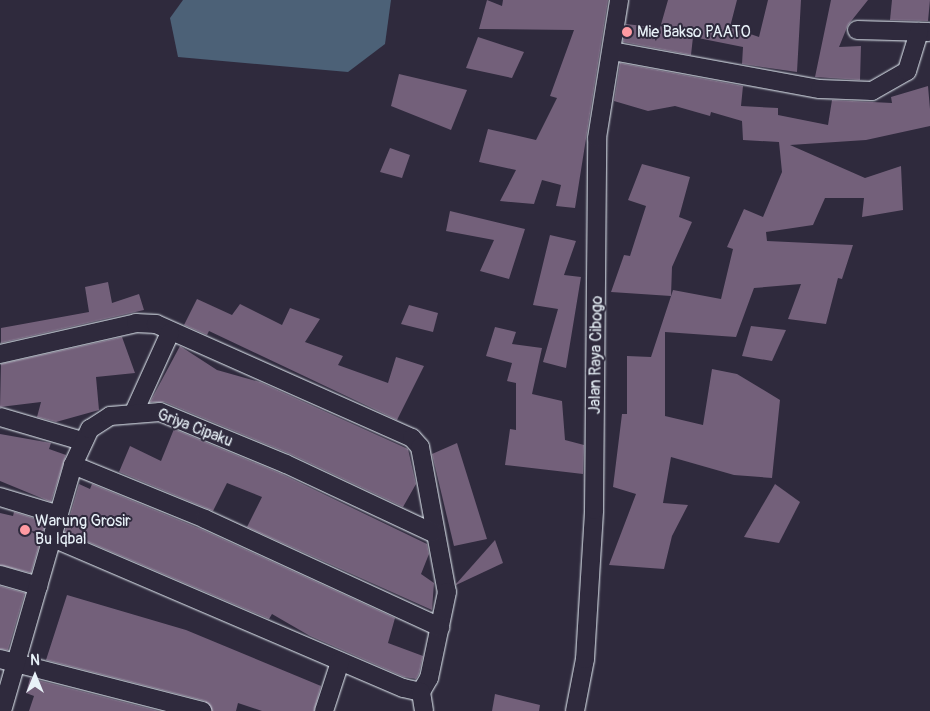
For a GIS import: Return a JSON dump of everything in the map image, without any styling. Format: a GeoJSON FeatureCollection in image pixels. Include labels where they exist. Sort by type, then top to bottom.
{"type":"FeatureCollection","features":[{"type":"Feature","properties":{"kind":"street","name":"Jalan Raya Cibogo"},"geometry":{"type":"LineString","coordinates":[[575,711],[586,652],[594,510],[597,138],[619,0]]}},
{"type":"Feature","properties":{"kind":"street"},"geometry":{"type":"LineString","coordinates":[[612,51],[820,89],[872,91],[907,71],[924,32],[857,30]]}},
{"type":"Feature","properties":{"kind":"street"},"geometry":{"type":"LineString","coordinates":[[0,354],[136,322],[156,324],[170,334],[412,438],[420,447],[433,533],[447,592],[430,678],[421,692],[424,711]]}},
{"type":"Feature","properties":{"kind":"street"},"geometry":{"type":"LineString","coordinates":[[135,410],[170,334]]}},
{"type":"Feature","properties":{"kind":"street","name":"Griya Cipaku"},"geometry":{"type":"LineString","coordinates":[[2,711],[7,661],[38,586],[53,538],[56,514],[82,441],[102,419],[135,410],[160,412],[182,420],[433,533]]}},
{"type":"Feature","properties":{"kind":"street"},"geometry":{"type":"LineString","coordinates":[[0,417],[82,441]]}},
{"type":"Feature","properties":{"kind":"street"},"geometry":{"type":"LineString","coordinates":[[73,465],[205,519],[440,627]]}},
{"type":"Feature","properties":{"kind":"street"},"geometry":{"type":"LineString","coordinates":[[0,497],[56,514]]}},
{"type":"Feature","properties":{"kind":"street"},"geometry":{"type":"LineString","coordinates":[[53,538],[340,662],[421,692]]}},
{"type":"Feature","properties":{"kind":"street"},"geometry":{"type":"LineString","coordinates":[[0,575],[38,586]]}},
{"type":"Feature","properties":{"kind":"street"},"geometry":{"type":"LineString","coordinates":[[7,661],[202,711]]}},
{"type":"Feature","properties":{"kind":"street"},"geometry":{"type":"LineString","coordinates":[[324,711],[340,662]]}},
{"type":"Feature","properties":{"kind":"water"},"geometry":{"type":"Polygon","coordinates":[[[183,0],[391,0],[385,44],[348,72],[178,57],[170,18],[183,0]]]}},
{"type":"Feature","properties":{"kind":"building"},"geometry":{"type":"Polygon","coordinates":[[[487,0],[502,6],[503,0],[608,0],[575,208],[556,206],[561,185],[542,180],[534,204],[500,201],[516,170],[479,162],[488,129],[536,140],[557,98],[550,96],[574,30],[479,29],[487,0]]]}},
{"type":"Feature","properties":{"kind":"building"},"geometry":{"type":"Polygon","coordinates":[[[668,0],[737,0],[730,27],[759,37],[768,0],[801,0],[797,72],[742,64],[743,47],[693,37],[691,55],[623,42],[626,24],[660,28],[668,0]]]}},
{"type":"Feature","properties":{"kind":"building"},"geometry":{"type":"Polygon","coordinates":[[[831,0],[868,0],[848,25],[839,47],[861,46],[860,80],[815,77],[831,0]]]}},
{"type":"Feature","properties":{"kind":"building"},"geometry":{"type":"Polygon","coordinates":[[[892,0],[930,0],[928,21],[890,20],[892,0]]]}},
{"type":"Feature","properties":{"kind":"building"},"geometry":{"type":"Polygon","coordinates":[[[478,37],[524,52],[512,78],[466,68],[478,37]]]}},
{"type":"Feature","properties":{"kind":"building"},"geometry":{"type":"Polygon","coordinates":[[[620,63],[743,86],[741,106],[778,108],[778,115],[828,125],[832,100],[892,103],[891,97],[928,86],[930,109],[930,126],[866,140],[790,145],[865,178],[901,166],[903,210],[862,217],[864,198],[825,198],[813,225],[766,232],[767,241],[853,245],[842,279],[838,278],[826,324],[788,319],[801,284],[754,288],[736,337],[665,332],[665,416],[703,425],[712,369],[737,374],[780,400],[772,478],[734,475],[671,457],[663,503],[688,505],[672,536],[664,569],[609,565],[636,494],[613,487],[622,414],[627,414],[627,356],[651,357],[673,290],[721,299],[733,249],[727,247],[744,209],[763,217],[782,172],[779,142],[743,140],[742,121],[711,112],[710,116],[675,106],[648,111],[614,101],[620,63]]]}},
{"type":"Feature","properties":{"kind":"building"},"geometry":{"type":"Polygon","coordinates":[[[399,74],[467,90],[451,130],[391,106],[399,74]]]}},
{"type":"Feature","properties":{"kind":"building"},"geometry":{"type":"Polygon","coordinates":[[[390,148],[410,155],[402,178],[380,172],[390,148]]]}},
{"type":"Feature","properties":{"kind":"building"},"geometry":{"type":"Polygon","coordinates":[[[642,164],[690,177],[679,217],[692,222],[672,267],[671,296],[611,292],[624,255],[630,256],[646,206],[628,200],[642,164]]]}},
{"type":"Feature","properties":{"kind":"building"},"geometry":{"type":"Polygon","coordinates":[[[450,211],[525,229],[509,279],[480,271],[494,240],[446,231],[450,211]]]}},
{"type":"Feature","properties":{"kind":"building"},"geometry":{"type":"Polygon","coordinates":[[[550,235],[576,241],[564,275],[581,277],[566,368],[543,362],[558,309],[533,305],[550,235]]]}},
{"type":"Feature","properties":{"kind":"building"},"geometry":{"type":"Polygon","coordinates":[[[108,282],[112,303],[139,294],[144,310],[1,343],[1,328],[89,312],[85,287],[108,282]]]}},
{"type":"Feature","properties":{"kind":"building"},"geometry":{"type":"Polygon","coordinates":[[[197,299],[232,315],[240,304],[282,325],[290,308],[320,319],[305,342],[343,356],[338,365],[388,383],[396,357],[424,366],[397,420],[209,331],[207,335],[184,325],[197,299]]]}},
{"type":"Feature","properties":{"kind":"building"},"geometry":{"type":"Polygon","coordinates":[[[409,305],[438,313],[433,332],[401,324],[409,305]]]}},
{"type":"Feature","properties":{"kind":"building"},"geometry":{"type":"Polygon","coordinates":[[[751,326],[786,330],[772,361],[742,356],[751,326]]]}},
{"type":"Feature","properties":{"kind":"building"},"geometry":{"type":"Polygon","coordinates":[[[495,327],[516,332],[512,344],[542,348],[532,394],[562,401],[565,440],[584,445],[583,474],[505,465],[510,429],[516,430],[516,383],[507,381],[512,363],[486,356],[495,327]]]}},
{"type":"Feature","properties":{"kind":"building"},"geometry":{"type":"Polygon","coordinates":[[[122,337],[135,373],[96,377],[99,410],[56,422],[37,417],[41,402],[0,407],[1,364],[122,337]]]}},
{"type":"Feature","properties":{"kind":"building"},"geometry":{"type":"Polygon","coordinates":[[[180,346],[217,370],[260,382],[408,449],[416,484],[403,507],[290,454],[164,402],[150,402],[180,346]]]}},
{"type":"Feature","properties":{"kind":"building"},"geometry":{"type":"Polygon","coordinates":[[[174,429],[282,474],[427,544],[429,554],[421,574],[434,583],[432,610],[247,527],[262,497],[227,483],[213,511],[119,472],[130,446],[161,461],[174,429]]]}},
{"type":"Feature","properties":{"kind":"building"},"geometry":{"type":"Polygon","coordinates":[[[0,434],[51,443],[49,449],[66,455],[51,502],[0,481],[0,434]]]}},
{"type":"Feature","properties":{"kind":"building"},"geometry":{"type":"Polygon","coordinates":[[[457,443],[487,539],[454,546],[432,454],[457,443]]]}},
{"type":"Feature","properties":{"kind":"building"},"geometry":{"type":"Polygon","coordinates":[[[79,484],[90,489],[92,484],[201,529],[395,618],[388,643],[423,656],[419,674],[416,679],[404,677],[310,636],[272,614],[269,619],[65,532],[79,484]]]}},
{"type":"Feature","properties":{"kind":"building"},"geometry":{"type":"Polygon","coordinates":[[[775,484],[800,502],[779,543],[744,537],[775,484]]]}},
{"type":"Feature","properties":{"kind":"building"},"geometry":{"type":"Polygon","coordinates":[[[14,512],[46,522],[31,573],[0,565],[0,513],[13,516],[14,512]]]}},
{"type":"Feature","properties":{"kind":"building"},"geometry":{"type":"Polygon","coordinates":[[[495,540],[503,563],[456,585],[456,584],[495,540]]]}},
{"type":"Feature","properties":{"kind":"building"},"geometry":{"type":"Polygon","coordinates":[[[0,586],[25,593],[8,650],[0,649],[0,586]]]}},
{"type":"Feature","properties":{"kind":"building"},"geometry":{"type":"Polygon","coordinates":[[[67,595],[186,630],[321,686],[314,711],[262,711],[238,703],[236,711],[212,711],[205,701],[46,660],[67,595]]]}},
{"type":"Feature","properties":{"kind":"building"},"geometry":{"type":"Polygon","coordinates":[[[30,678],[159,711],[29,711],[34,696],[26,693],[30,678]]]}},
{"type":"Feature","properties":{"kind":"building"},"geometry":{"type":"Polygon","coordinates":[[[495,694],[540,705],[539,711],[492,711],[495,694]]]}},
{"type":"Feature","properties":{"kind":"place","name":"Mie Bakso PAATO"},"geometry":{"type":"Point","coordinates":[627,32]}},
{"type":"Feature","properties":{"kind":"place","name":"Warung Grosir Bu Iqbal"},"geometry":{"type":"Point","coordinates":[25,530]}}]}
